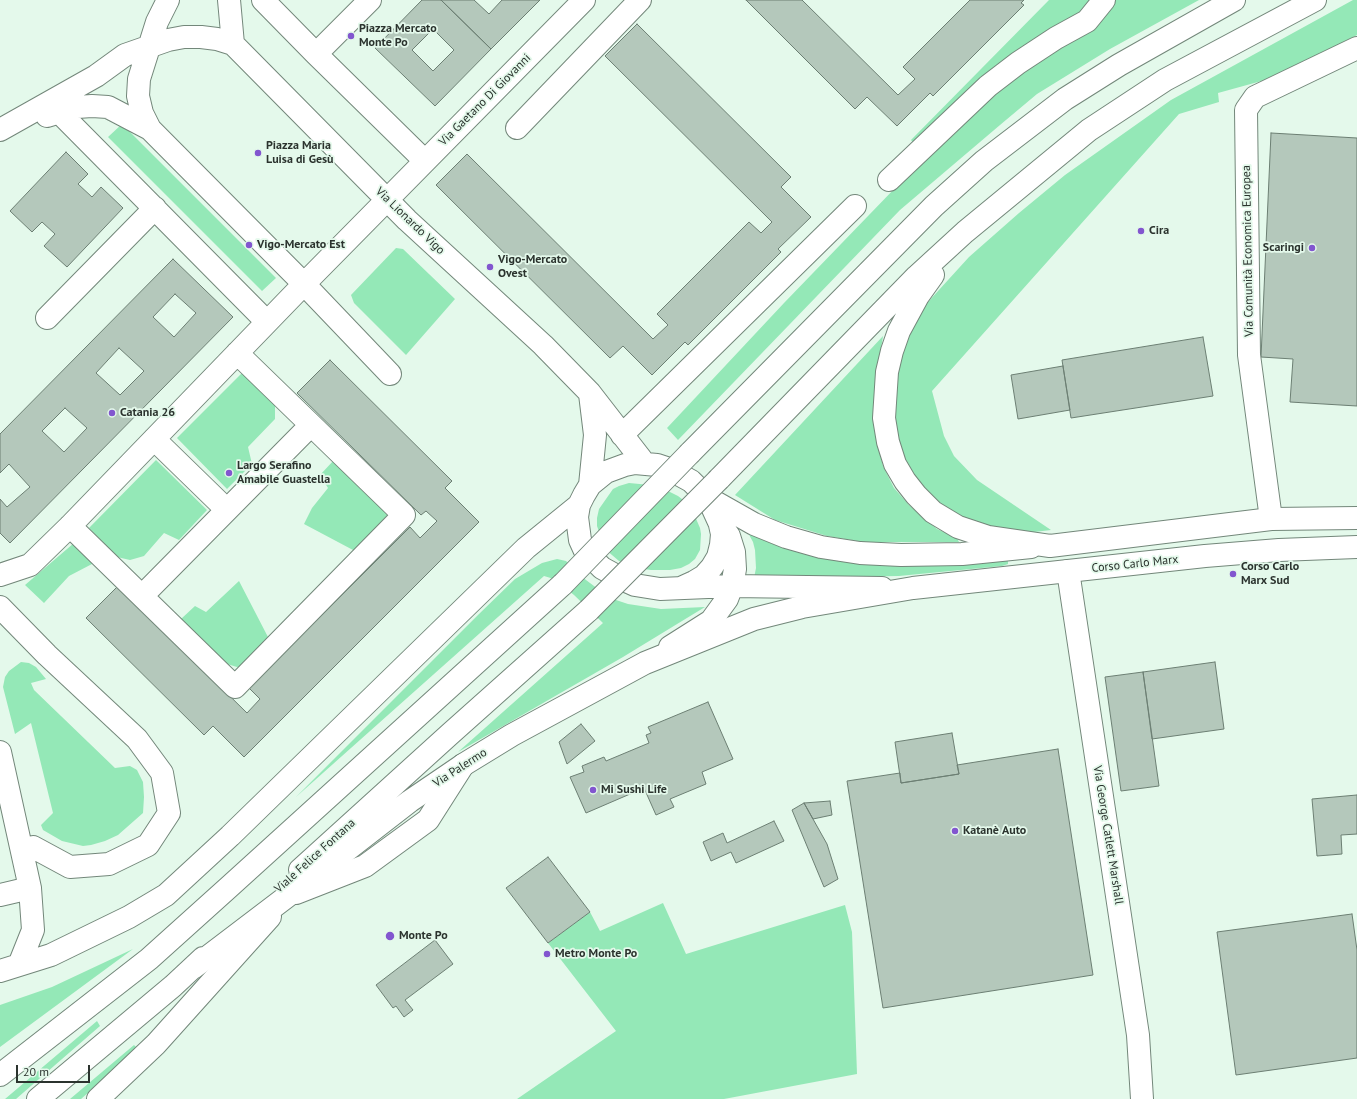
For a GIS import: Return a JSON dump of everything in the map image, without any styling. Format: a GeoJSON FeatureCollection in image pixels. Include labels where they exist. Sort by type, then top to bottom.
{"type":"FeatureCollection","features":[{"type":"Feature","properties":{"kind":"street"},"geometry":{"type":"LineString","coordinates":[[150,129],[142,113],[138,96],[139,79],[150,47],[156,22],[168,0]]}},
{"type":"Feature","properties":{"kind":"street"},"geometry":{"type":"LineString","coordinates":[[0,130],[96,76],[125,55],[168,40],[184,37],[212,38],[233,44],[229,0]]}},
{"type":"Feature","properties":{"kind":"street"},"geometry":{"type":"LineString","coordinates":[[263,0],[425,161]]}},
{"type":"Feature","properties":{"kind":"street"},"geometry":{"type":"LineString","coordinates":[[316,54],[370,0]]}},
{"type":"Feature","properties":{"kind":"street","name":"Via Gaetano Di Giovanni"},"geometry":{"type":"LineString","coordinates":[[0,575],[30,565],[70,526],[304,284],[584,0]]}},
{"type":"Feature","properties":{"kind":"street"},"geometry":{"type":"LineString","coordinates":[[517,128],[640,0]]}},
{"type":"Feature","properties":{"kind":"street"},"geometry":{"type":"LineString","coordinates":[[889,180],[988,86],[1018,63],[1050,42],[1087,21],[1104,0]]}},
{"type":"Feature","properties":{"kind":"street"},"geometry":{"type":"LineString","coordinates":[[0,1075],[149,959],[563,584],[934,206],[984,160],[1066,99],[1119,65],[1234,0]]}},
{"type":"Feature","properties":{"kind":"street"},"geometry":{"type":"LineString","coordinates":[[1050,546],[988,537],[958,527],[933,512],[916,495],[905,481],[895,464],[888,442],[884,418],[887,372],[899,331],[918,296],[965,232],[1089,130],[1165,80],[1315,0]]}},
{"type":"Feature","properties":{"kind":"street","name":"Via Lionardo Vigo"},"geometry":{"type":"LineString","coordinates":[[233,44],[387,200],[543,344],[590,393],[645,464]]}},
{"type":"Feature","properties":{"kind":"street","name":"Via Comunità Economica Europea"},"geometry":{"type":"LineString","coordinates":[[1271,519],[1249,356],[1246,110],[1255,97],[1357,48]]}},
{"type":"Feature","properties":{"kind":"street"},"geometry":{"type":"LineString","coordinates":[[0,130],[77,107],[92,106],[108,108],[125,115],[150,129],[304,284],[390,374]]}},
{"type":"Feature","properties":{"kind":"street"},"geometry":{"type":"LineString","coordinates":[[59,112],[267,322]]}},
{"type":"Feature","properties":{"kind":"street"},"geometry":{"type":"LineString","coordinates":[[622,435],[855,206]]}},
{"type":"Feature","properties":{"kind":"street"},"geometry":{"type":"LineString","coordinates":[[48,318],[154,208]]}},
{"type":"Feature","properties":{"kind":"street","name":"Viale Felice Fontana"},"geometry":{"type":"LineString","coordinates":[[38,1099],[193,968],[367,809],[589,610],[917,276],[965,232]]}},
{"type":"Feature","properties":{"kind":"street"},"geometry":{"type":"LineString","coordinates":[[70,526],[235,687],[404,516],[237,353]]}},
{"type":"Feature","properties":{"kind":"street"},"geometry":{"type":"LineString","coordinates":[[590,393],[595,435],[590,485]]}},
{"type":"Feature","properties":{"kind":"street"},"geometry":{"type":"LineString","coordinates":[[142,596],[311,425]]}},
{"type":"Feature","properties":{"kind":"street"},"geometry":{"type":"LineString","coordinates":[[154,440],[227,510]]}},
{"type":"Feature","properties":{"kind":"street"},"geometry":{"type":"LineString","coordinates":[[913,588],[732,586],[660,589],[635,584],[613,574],[593,560],[585,551],[580,540],[577,517],[584,495],[590,485],[598,478],[615,467],[630,464],[645,464],[657,465],[680,474],[691,481],[708,498],[754,524],[786,537],[821,547],[860,554],[962,554],[1050,546],[1271,519],[1357,518]]}},
{"type":"Feature","properties":{"kind":"street"},"geometry":{"type":"LineString","coordinates":[[672,589],[683,587],[704,576],[718,557],[722,534],[719,522],[708,498]]}},
{"type":"Feature","properties":{"kind":"street"},"geometry":{"type":"LineString","coordinates":[[10,968],[52,955],[129,917],[166,895],[230,836],[526,548],[580,505]]}},
{"type":"Feature","properties":{"kind":"street"},"geometry":{"type":"LineString","coordinates":[[645,663],[711,621],[727,599],[732,586],[735,569],[734,552],[729,536],[719,522]]}},
{"type":"Feature","properties":{"kind":"street"},"geometry":{"type":"LineString","coordinates":[[526,548],[559,540],[580,540]]}},
{"type":"Feature","properties":{"kind":"street","name":"Corso Carlo Marx"},"geometry":{"type":"LineString","coordinates":[[913,588],[1271,550],[1357,547]]}},
{"type":"Feature","properties":{"kind":"street","name":"Via George Catlett Marshall"},"geometry":{"type":"LineString","coordinates":[[1068,571],[1138,1035],[1142,1099]]}},
{"type":"Feature","properties":{"kind":"street"},"geometry":{"type":"LineString","coordinates":[[645,663],[754,619],[802,607],[913,588]]}},
{"type":"Feature","properties":{"kind":"street"},"geometry":{"type":"LineString","coordinates":[[0,607],[47,656],[137,739],[162,773],[169,813],[148,845],[109,864],[70,867],[33,848]]}},
{"type":"Feature","properties":{"kind":"street","name":"Via Palermo"},"geometry":{"type":"LineString","coordinates":[[289,895],[410,801],[463,765],[512,735],[645,663]]}},
{"type":"Feature","properties":{"kind":"street"},"geometry":{"type":"LineString","coordinates":[[0,752],[30,888],[33,930],[10,968]]}},
{"type":"Feature","properties":{"kind":"street"},"geometry":{"type":"LineString","coordinates":[[103,1097],[156,1044],[367,809]]}},
{"type":"Feature","properties":{"kind":"street"},"geometry":{"type":"LineString","coordinates":[[0,895],[30,888]]}},
{"type":"Feature","properties":{"kind":"street"},"geometry":{"type":"LineString","coordinates":[[193,968],[289,895]]}},
{"type":"Feature","properties":{"kind":"green space"},"geometry":{"type":"Polygon","coordinates":[[[1049,0],[1199,0],[1110,49],[1037,94],[1000,125],[900,210],[678,440],[667,428],[784,303],[925,157],[911,140],[1049,0]]]}},
{"type":"Feature","properties":{"kind":"green space"},"geometry":{"type":"Polygon","coordinates":[[[1353,0],[1357,0],[1357,35],[1276,77],[1218,93],[1219,102],[1179,114],[932,391],[944,436],[954,456],[977,480],[1051,530],[1015,532],[992,528],[969,521],[938,503],[926,491],[905,458],[899,443],[896,427],[898,368],[910,333],[919,314],[928,302],[969,257],[1065,175],[1171,100],[1353,0]]]}},
{"type":"Feature","properties":{"kind":"green space"},"geometry":{"type":"Polygon","coordinates":[[[122,124],[276,278],[262,291],[108,137],[122,124]]]}},
{"type":"Feature","properties":{"kind":"green space"},"geometry":{"type":"Polygon","coordinates":[[[396,248],[403,249],[455,299],[406,355],[354,303],[351,295],[396,248]]]}},
{"type":"Feature","properties":{"kind":"green space"},"geometry":{"type":"Polygon","coordinates":[[[883,336],[875,388],[873,418],[883,466],[894,488],[909,505],[937,529],[957,538],[959,542],[863,542],[827,536],[775,520],[735,495],[883,336]]]}},
{"type":"Feature","properties":{"kind":"green space"},"geometry":{"type":"Polygon","coordinates":[[[244,371],[275,404],[275,419],[248,447],[252,464],[227,489],[177,438],[244,371]]]}},
{"type":"Feature","properties":{"kind":"green space"},"geometry":{"type":"Polygon","coordinates":[[[156,460],[207,510],[179,540],[164,533],[144,556],[130,560],[117,557],[89,528],[156,460]]]}},
{"type":"Feature","properties":{"kind":"green space"},"geometry":{"type":"Polygon","coordinates":[[[334,460],[389,513],[390,519],[358,550],[353,550],[304,524],[312,508],[328,488],[320,475],[334,460]]]}},
{"type":"Feature","properties":{"kind":"green space"},"geometry":{"type":"Polygon","coordinates":[[[629,483],[650,485],[664,489],[678,496],[687,503],[694,514],[701,534],[700,550],[695,559],[689,564],[681,568],[670,570],[637,568],[619,561],[605,549],[597,526],[599,509],[613,489],[629,483]]]}},
{"type":"Feature","properties":{"kind":"green space"},"geometry":{"type":"Polygon","coordinates":[[[747,531],[1006,560],[1008,561],[1008,564],[1002,566],[899,576],[754,578],[756,568],[755,550],[753,542],[747,531]]]}},
{"type":"Feature","properties":{"kind":"green space"},"geometry":{"type":"Polygon","coordinates":[[[74,543],[93,560],[92,564],[69,576],[44,603],[25,585],[74,543]]]}},
{"type":"Feature","properties":{"kind":"green space"},"geometry":{"type":"Polygon","coordinates":[[[557,559],[566,561],[598,589],[616,600],[628,604],[661,609],[705,607],[623,657],[458,752],[603,623],[574,595],[554,579],[544,576],[296,797],[515,579],[542,563],[557,559]]]}},
{"type":"Feature","properties":{"kind":"green space"},"geometry":{"type":"Polygon","coordinates":[[[239,581],[269,639],[244,666],[237,667],[227,664],[181,619],[195,606],[206,612],[239,581]]]}},
{"type":"Feature","properties":{"kind":"green space"},"geometry":{"type":"Polygon","coordinates":[[[21,662],[29,663],[36,667],[46,679],[31,683],[34,690],[115,768],[130,766],[137,770],[143,782],[143,813],[118,835],[105,841],[83,846],[62,841],[43,830],[41,825],[53,813],[31,723],[15,734],[3,687],[5,677],[9,671],[21,662]]]}},
{"type":"Feature","properties":{"kind":"green space"},"geometry":{"type":"Polygon","coordinates":[[[663,903],[686,954],[845,905],[852,932],[857,1074],[724,1099],[517,1099],[616,1031],[548,943],[590,912],[600,931],[663,903]]]}},
{"type":"Feature","properties":{"kind":"green space"},"geometry":{"type":"Polygon","coordinates":[[[133,949],[0,1047],[0,1005],[52,987],[133,949]]]}},
{"type":"Feature","properties":{"kind":"green space"},"geometry":{"type":"Polygon","coordinates":[[[97,1021],[100,1026],[16,1099],[5,1099],[97,1021]]]}},
{"type":"Feature","properties":{"kind":"green space"},"geometry":{"type":"Polygon","coordinates":[[[134,1045],[138,1049],[81,1099],[70,1099],[134,1045]]]}},
{"type":"Feature","properties":{"kind":"building"},"geometry":{"type":"Polygon","coordinates":[[[422,0],[441,0],[491,49],[435,106],[375,48],[422,0]],[[433,29],[412,50],[433,71],[454,50],[433,29]]]}},
{"type":"Feature","properties":{"kind":"building"},"geometry":{"type":"Polygon","coordinates":[[[441,0],[474,0],[489,14],[502,0],[540,0],[491,49],[441,0]]]}},
{"type":"Feature","properties":{"kind":"building"},"geometry":{"type":"Polygon","coordinates":[[[746,0],[802,0],[898,95],[915,79],[903,67],[970,0],[1024,0],[1021,3],[1024,5],[933,96],[930,93],[897,126],[867,97],[855,109],[746,0]]]}},
{"type":"Feature","properties":{"kind":"building"},"geometry":{"type":"Polygon","coordinates":[[[637,24],[791,177],[781,187],[811,217],[778,249],[781,252],[688,345],[685,342],[652,375],[623,346],[610,358],[436,185],[467,154],[653,339],[668,325],[657,314],[749,222],[761,233],[772,222],[605,56],[637,24]]]}},
{"type":"Feature","properties":{"kind":"building","name":"Scaringi"},"geometry":{"type":"Polygon","coordinates":[[[1271,133],[1357,138],[1357,406],[1290,402],[1293,359],[1261,357],[1271,133]]]}},
{"type":"Feature","properties":{"kind":"building"},"geometry":{"type":"Polygon","coordinates":[[[66,152],[88,174],[78,184],[92,197],[101,187],[123,208],[67,267],[44,246],[55,234],[42,222],[32,232],[10,211],[66,152]]]}},
{"type":"Feature","properties":{"kind":"building"},"geometry":{"type":"Polygon","coordinates":[[[173,259],[233,317],[10,543],[0,533],[0,499],[7,507],[30,487],[9,464],[0,473],[0,434],[173,259]],[[175,294],[153,317],[174,337],[196,313],[175,294]],[[119,348],[96,373],[120,395],[144,371],[119,348]],[[65,408],[42,431],[64,452],[87,428],[65,408]]]}},
{"type":"Feature","properties":{"kind":"building"},"geometry":{"type":"Polygon","coordinates":[[[1203,337],[1213,396],[1071,418],[1062,360],[1203,337]]]}},
{"type":"Feature","properties":{"kind":"building"},"geometry":{"type":"Polygon","coordinates":[[[330,360],[452,481],[445,488],[479,522],[244,757],[213,726],[204,735],[86,618],[118,586],[247,713],[260,699],[249,688],[410,527],[420,538],[437,521],[426,511],[421,515],[297,393],[330,360]]]}},
{"type":"Feature","properties":{"kind":"building"},"geometry":{"type":"Polygon","coordinates":[[[1063,366],[1070,410],[1018,419],[1011,375],[1063,366]]]}},
{"type":"Feature","properties":{"kind":"building"},"geometry":{"type":"Polygon","coordinates":[[[1215,662],[1224,729],[1152,739],[1143,672],[1215,662]]]}},
{"type":"Feature","properties":{"kind":"building"},"geometry":{"type":"Polygon","coordinates":[[[1143,672],[1159,786],[1121,791],[1105,677],[1143,672]]]}},
{"type":"Feature","properties":{"kind":"building"},"geometry":{"type":"Polygon","coordinates":[[[708,702],[733,759],[702,772],[706,784],[670,799],[674,807],[656,815],[644,788],[586,813],[570,777],[584,772],[582,766],[604,757],[606,761],[649,743],[646,735],[651,733],[648,727],[708,702]]]}},
{"type":"Feature","properties":{"kind":"building"},"geometry":{"type":"Polygon","coordinates":[[[581,724],[595,741],[567,764],[559,742],[581,724]]]}},
{"type":"Feature","properties":{"kind":"building"},"geometry":{"type":"Polygon","coordinates":[[[952,733],[959,774],[901,783],[895,742],[952,733]]]}},
{"type":"Feature","properties":{"kind":"building"},"geometry":{"type":"Polygon","coordinates":[[[1058,749],[1093,975],[883,1008],[847,781],[900,773],[901,783],[959,774],[957,765],[1058,749]]]}},
{"type":"Feature","properties":{"kind":"building"},"geometry":{"type":"Polygon","coordinates":[[[1357,795],[1357,834],[1341,835],[1342,854],[1317,856],[1312,799],[1357,795]]]}},
{"type":"Feature","properties":{"kind":"building"},"geometry":{"type":"Polygon","coordinates":[[[830,801],[832,815],[813,819],[804,803],[830,801]]]}},
{"type":"Feature","properties":{"kind":"building"},"geometry":{"type":"Polygon","coordinates":[[[804,803],[827,844],[838,879],[824,887],[792,810],[804,803]]]}},
{"type":"Feature","properties":{"kind":"building"},"geometry":{"type":"Polygon","coordinates":[[[774,821],[784,841],[736,863],[731,852],[711,861],[703,842],[723,833],[727,843],[774,821]]]}},
{"type":"Feature","properties":{"kind":"building"},"geometry":{"type":"Polygon","coordinates":[[[548,857],[590,912],[548,943],[506,888],[548,857]]]}},
{"type":"Feature","properties":{"kind":"building"},"geometry":{"type":"Polygon","coordinates":[[[1352,914],[1357,950],[1357,1058],[1236,1075],[1217,932],[1352,914]]]}},
{"type":"Feature","properties":{"kind":"building"},"geometry":{"type":"Polygon","coordinates":[[[435,940],[453,964],[405,1000],[413,1010],[404,1017],[396,1006],[393,1008],[376,985],[435,940]]]}},
{"type":"Feature","properties":{"kind":"place","name":"Piazza Mercato Monte Po"},"geometry":{"type":"Point","coordinates":[351,36]}},
{"type":"Feature","properties":{"kind":"place","name":"Piazza Maria Luisa di Gesù"},"geometry":{"type":"Point","coordinates":[258,153]}},
{"type":"Feature","properties":{"kind":"place","name":"Cira"},"geometry":{"type":"Point","coordinates":[1141,231]}},
{"type":"Feature","properties":{"kind":"place","name":"Vigo-Mercato Est"},"geometry":{"type":"Point","coordinates":[249,245]}},
{"type":"Feature","properties":{"kind":"place","name":"Scaringi"},"geometry":{"type":"Point","coordinates":[1312,248]}},
{"type":"Feature","properties":{"kind":"place","name":"Vigo-Mercato Ovest"},"geometry":{"type":"Point","coordinates":[490,267]}},
{"type":"Feature","properties":{"kind":"place","name":"Catania 26"},"geometry":{"type":"Point","coordinates":[112,413]}},
{"type":"Feature","properties":{"kind":"place","name":"Largo Serafino Amabile Guastella"},"geometry":{"type":"Point","coordinates":[229,473]}},
{"type":"Feature","properties":{"kind":"place","name":"Corso Carlo Marx Sud"},"geometry":{"type":"Point","coordinates":[1233,574]}},
{"type":"Feature","properties":{"kind":"place","name":"Mi Sushi Life"},"geometry":{"type":"Point","coordinates":[593,790]}},
{"type":"Feature","properties":{"kind":"place","name":"Katanè Auto"},"geometry":{"type":"Point","coordinates":[955,831]}},
{"type":"Feature","properties":{"kind":"place","name":"Monte Po"},"geometry":{"type":"Point","coordinates":[390,936]}},
{"type":"Feature","properties":{"kind":"place","name":"Metro Monte Po"},"geometry":{"type":"Point","coordinates":[547,954]}}]}
